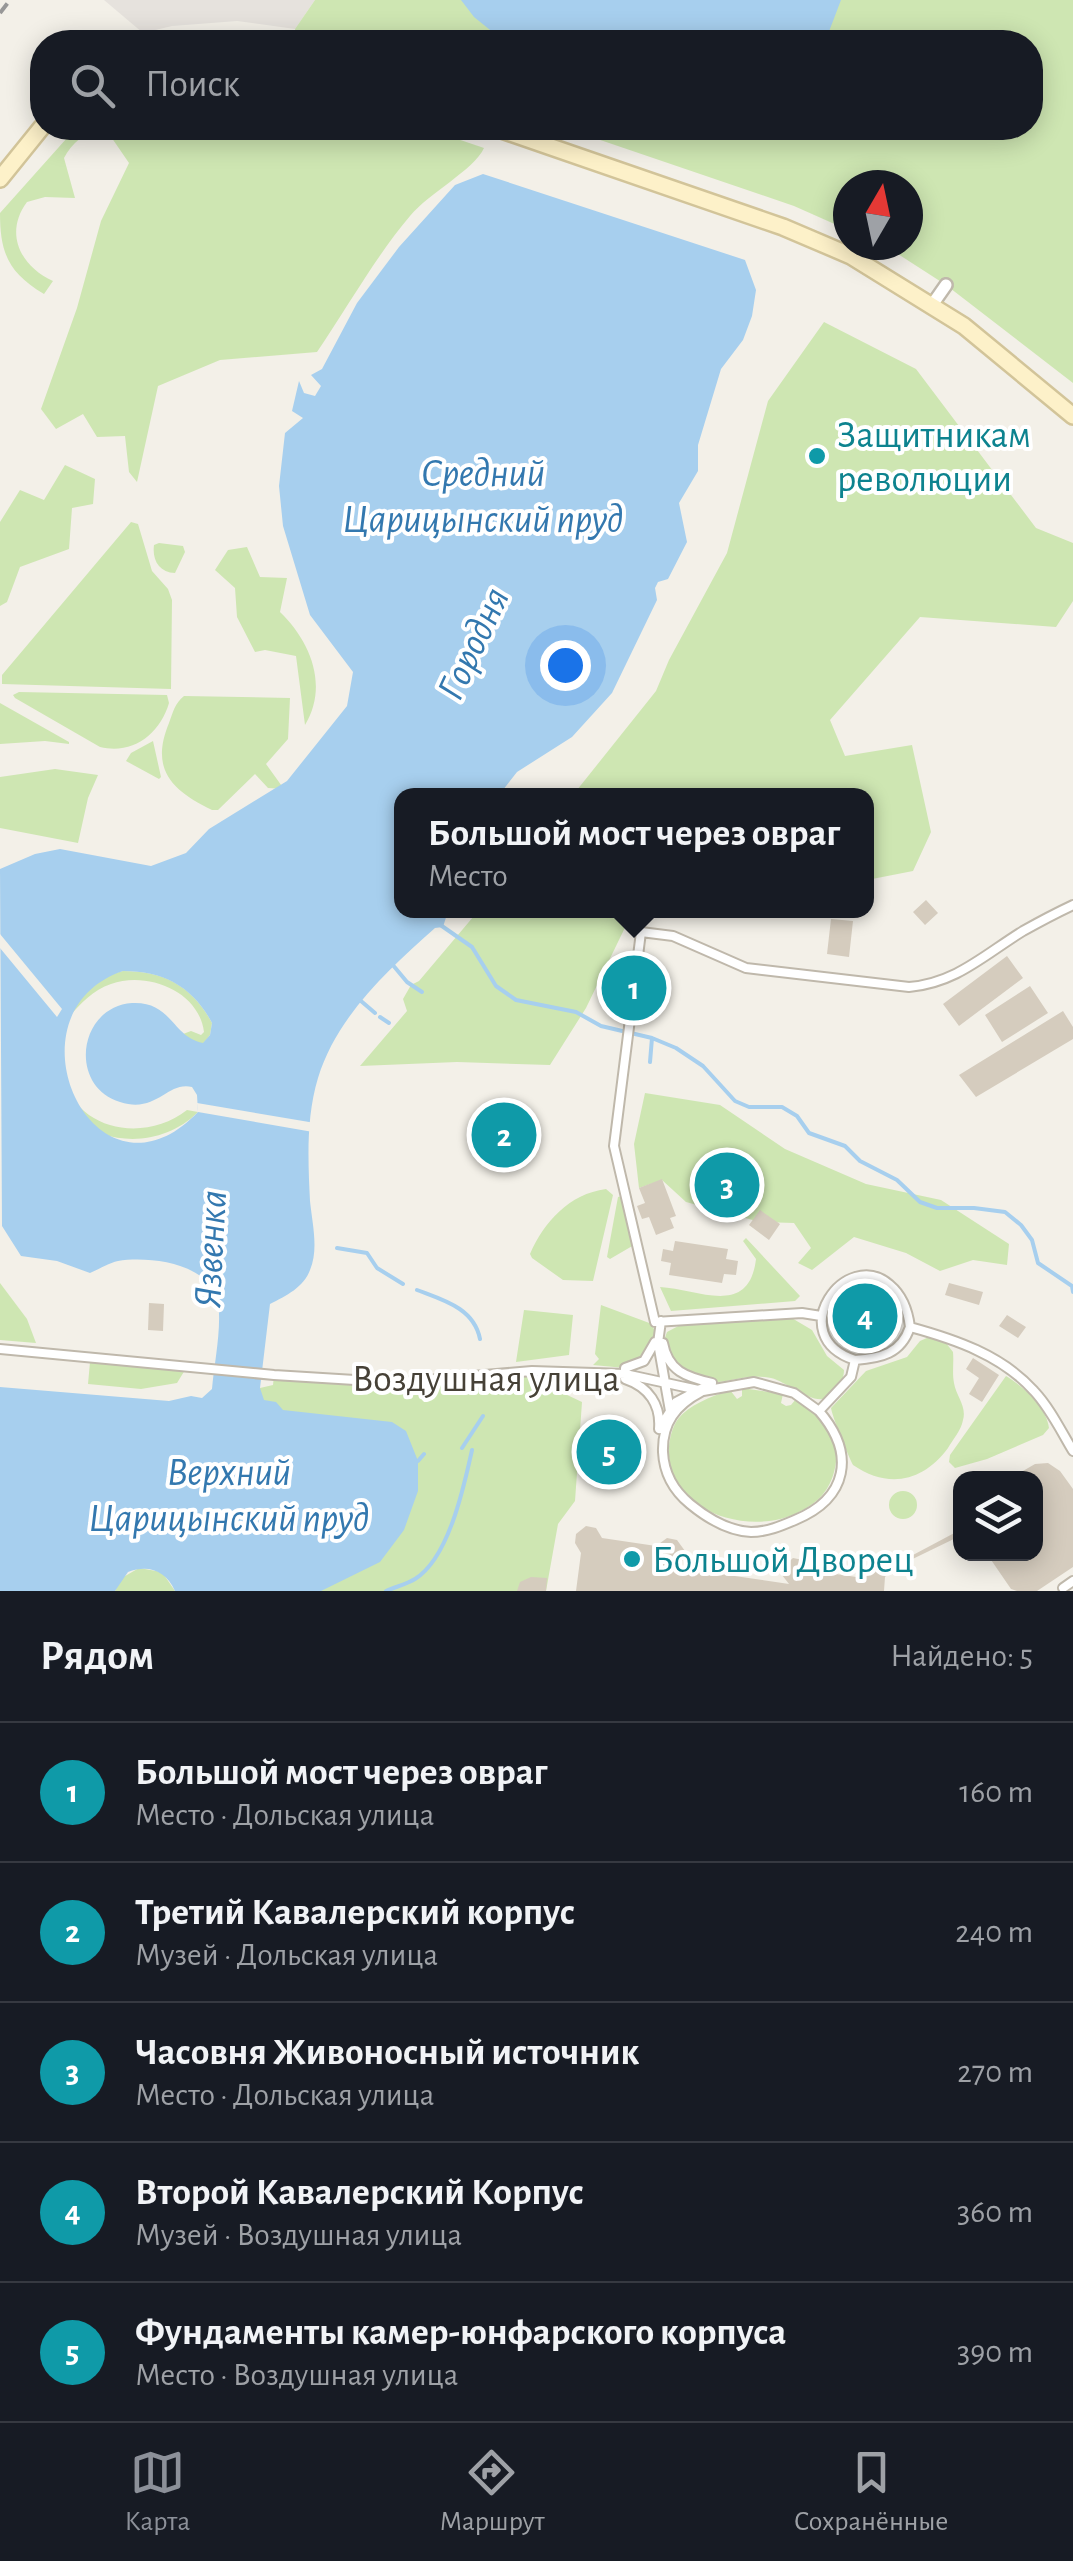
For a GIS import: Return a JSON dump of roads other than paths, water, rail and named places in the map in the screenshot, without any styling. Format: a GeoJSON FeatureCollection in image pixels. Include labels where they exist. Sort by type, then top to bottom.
{"type":"FeatureCollection","features":[{"type":"Feature","properties":{"kind":"main road"},"geometry":{"type":"LineString","coordinates":[[0,178],[31,140]]}},
{"type":"Feature","properties":{"kind":"main road"},"geometry":{"type":"LineString","coordinates":[[531,140],[783,226],[851,256],[932,305],[999,353],[1073,416]]}},
{"type":"Feature","properties":{"kind":"street"},"geometry":{"type":"LineString","coordinates":[[932,305],[946,285]]}},
{"type":"Feature","properties":{"kind":"street"},"geometry":{"type":"LineString","coordinates":[[821,1316],[802,1313],[655,1322],[614,1146],[640,932],[665,934],[746,968],[908,987],[930,985],[959,975],[1021,932],[1073,904]]}},
{"type":"Feature","properties":{"kind":"street"},"geometry":{"type":"LineString","coordinates":[[865,1275],[882,1278],[893,1287],[902,1298],[910,1327],[895,1351],[879,1358],[855,1360],[828,1342],[821,1316],[834,1291],[849,1278],[865,1275]]}},
{"type":"Feature","properties":{"kind":"street"},"geometry":{"type":"LineString","coordinates":[[661,1321],[658,1343],[670,1413],[662,1448],[664,1466],[677,1494],[700,1513],[721,1524],[755,1532],[777,1528],[806,1515],[832,1496],[838,1486],[842,1454],[819,1411],[851,1377],[855,1360]]}},
{"type":"Feature","properties":{"kind":"street"},"geometry":{"type":"LineString","coordinates":[[910,1327],[966,1345],[1009,1369],[1035,1392],[1073,1450]]}},
{"type":"Feature","properties":{"kind":"street"},"geometry":{"type":"LineString","coordinates":[[658,1343],[663,1343],[665,1354],[678,1372],[712,1383],[670,1413],[659,1430],[659,1411],[652,1398],[636,1383],[625,1380],[625,1368],[644,1361],[658,1343]]}},
{"type":"Feature","properties":{"kind":"street","name":"Воздушная улица"},"geometry":{"type":"LineString","coordinates":[[0,1349],[272,1375],[404,1382],[532,1371],[625,1374],[699,1390],[732,1384],[775,1386],[819,1411]]}},
{"type":"Feature","properties":{"kind":"street"},"geometry":{"type":"LineString","coordinates":[[1063,1588],[1073,1581]]}},
{"type":"Feature","properties":{"kind":"water"},"geometry":{"type":"Polygon","coordinates":[[[461,0],[841,0],[830,30],[490,30],[461,0]]]}},
{"type":"Feature","properties":{"kind":"water","name":"Средний Царицынский пруд"},"geometry":{"type":"Polygon","coordinates":[[[483,174],[745,260],[756,290],[743,340],[721,369],[698,445],[698,471],[679,503],[687,542],[668,579],[658,582],[655,588],[657,600],[612,693],[572,737],[517,772],[504,788],[394,788],[394,918],[446,918],[443,927],[435,928],[366,995],[327,1055],[311,1108],[313,1262],[299,1286],[270,1304],[260,1388],[264,1400],[276,1402],[283,1410],[392,1422],[406,1431],[418,1461],[418,1491],[404,1530],[380,1562],[321,1591],[175,1591],[162,1574],[143,1569],[128,1572],[115,1591],[0,1591],[0,1387],[169,1401],[202,1398],[212,1389],[219,1323],[213,1290],[192,1271],[162,1262],[131,1260],[90,1273],[57,1261],[21,1256],[2,1226],[0,869],[35,854],[60,849],[151,866],[186,853],[209,829],[287,781],[347,706],[353,672],[310,615],[283,526],[279,486],[285,433],[303,418],[292,411],[299,381],[304,393],[315,396],[321,386],[311,375],[322,369],[357,303],[399,247],[455,185],[483,174]],[[123,971],[87,994],[68,1026],[65,1063],[75,1098],[96,1126],[125,1141],[160,1139],[198,1112],[192,1087],[175,1088],[143,1104],[120,1102],[103,1093],[92,1080],[87,1065],[86,1048],[100,1018],[114,1008],[132,1003],[156,1008],[193,1039],[203,1043],[210,1035],[212,1023],[196,1000],[176,984],[152,974],[123,971]]]}},
{"type":"Feature","properties":{"kind":"waterway"},"geometry":{"type":"LineString","coordinates":[[439,924],[472,947],[496,986],[516,1000],[576,1012],[601,1026],[676,1048],[703,1066],[735,1101],[749,1107],[782,1107],[797,1116],[809,1133],[845,1146],[860,1161],[897,1180],[920,1202],[937,1208],[1005,1212],[1032,1240],[1038,1263],[1072,1286],[1073,1292]]}},
{"type":"Feature","properties":{"kind":"waterway"},"geometry":{"type":"LineString","coordinates":[[392,964],[422,992]]}},
{"type":"Feature","properties":{"kind":"waterway"},"geometry":{"type":"LineString","coordinates":[[361,1001],[375,1013]]}},
{"type":"Feature","properties":{"kind":"waterway"},"geometry":{"type":"LineString","coordinates":[[380,1017],[389,1023]]}},
{"type":"Feature","properties":{"kind":"waterway"},"geometry":{"type":"LineString","coordinates":[[650,1062],[652,1038]]}},
{"type":"Feature","properties":{"kind":"waterway"},"geometry":{"type":"LineString","coordinates":[[337,1248],[367,1253],[377,1268],[403,1284]]}},
{"type":"Feature","properties":{"kind":"waterway"},"geometry":{"type":"LineString","coordinates":[[417,1290],[464,1313],[477,1328],[480,1339]]}},
{"type":"Feature","properties":{"kind":"waterway"},"geometry":{"type":"LineString","coordinates":[[462,1448],[483,1416]]}},
{"type":"Feature","properties":{"kind":"waterway"},"geometry":{"type":"LineString","coordinates":[[386,1591],[415,1579],[437,1555],[453,1520],[472,1450]]}},
{"type":"Feature","properties":{"kind":"waterway"},"geometry":{"type":"LineString","coordinates":[[418,1461],[424,1454]]}},
{"type":"Feature","properties":{"kind":"railway"},"geometry":{"type":"LineString","coordinates":[[0,13],[10,0]]}},
{"type":"Feature","properties":{"kind":"place","name":"Защитникам революции"},"geometry":{"type":"Point","coordinates":[817,456]}},
{"type":"Feature","properties":{"kind":"place","name":"Большой мост через овраг"},"geometry":{"type":"Point","coordinates":[634,988]}},
{"type":"Feature","properties":{"kind":"place","name":"Третий Кавалерский корпус"},"geometry":{"type":"Point","coordinates":[504,1135]}},
{"type":"Feature","properties":{"kind":"place","name":"Часовня Живоносный источник"},"geometry":{"type":"Point","coordinates":[727,1185]}},
{"type":"Feature","properties":{"kind":"place","name":"Второй Кавалерский Корпус"},"geometry":{"type":"Point","coordinates":[865,1316]}},
{"type":"Feature","properties":{"kind":"place","name":"Фундаменты камер-юнфарского корпуса"},"geometry":{"type":"Point","coordinates":[609,1452]}},
{"type":"Feature","properties":{"kind":"place","name":"Большой Дворец"},"geometry":{"type":"Point","coordinates":[632,1559]}},
{"type":"Feature","properties":{"kind":"water label","name":"Городня"},"geometry":{"type":"Point","coordinates":[472,643]}},
{"type":"Feature","properties":{"kind":"water label","name":"Язвенка"},"geometry":{"type":"Point","coordinates":[209,1249]}},
{"type":"Feature","properties":{"kind":"water label","name":"Верхний Царицынский пруд"},"geometry":{"type":"Point","coordinates":[229,1494]}}]}
